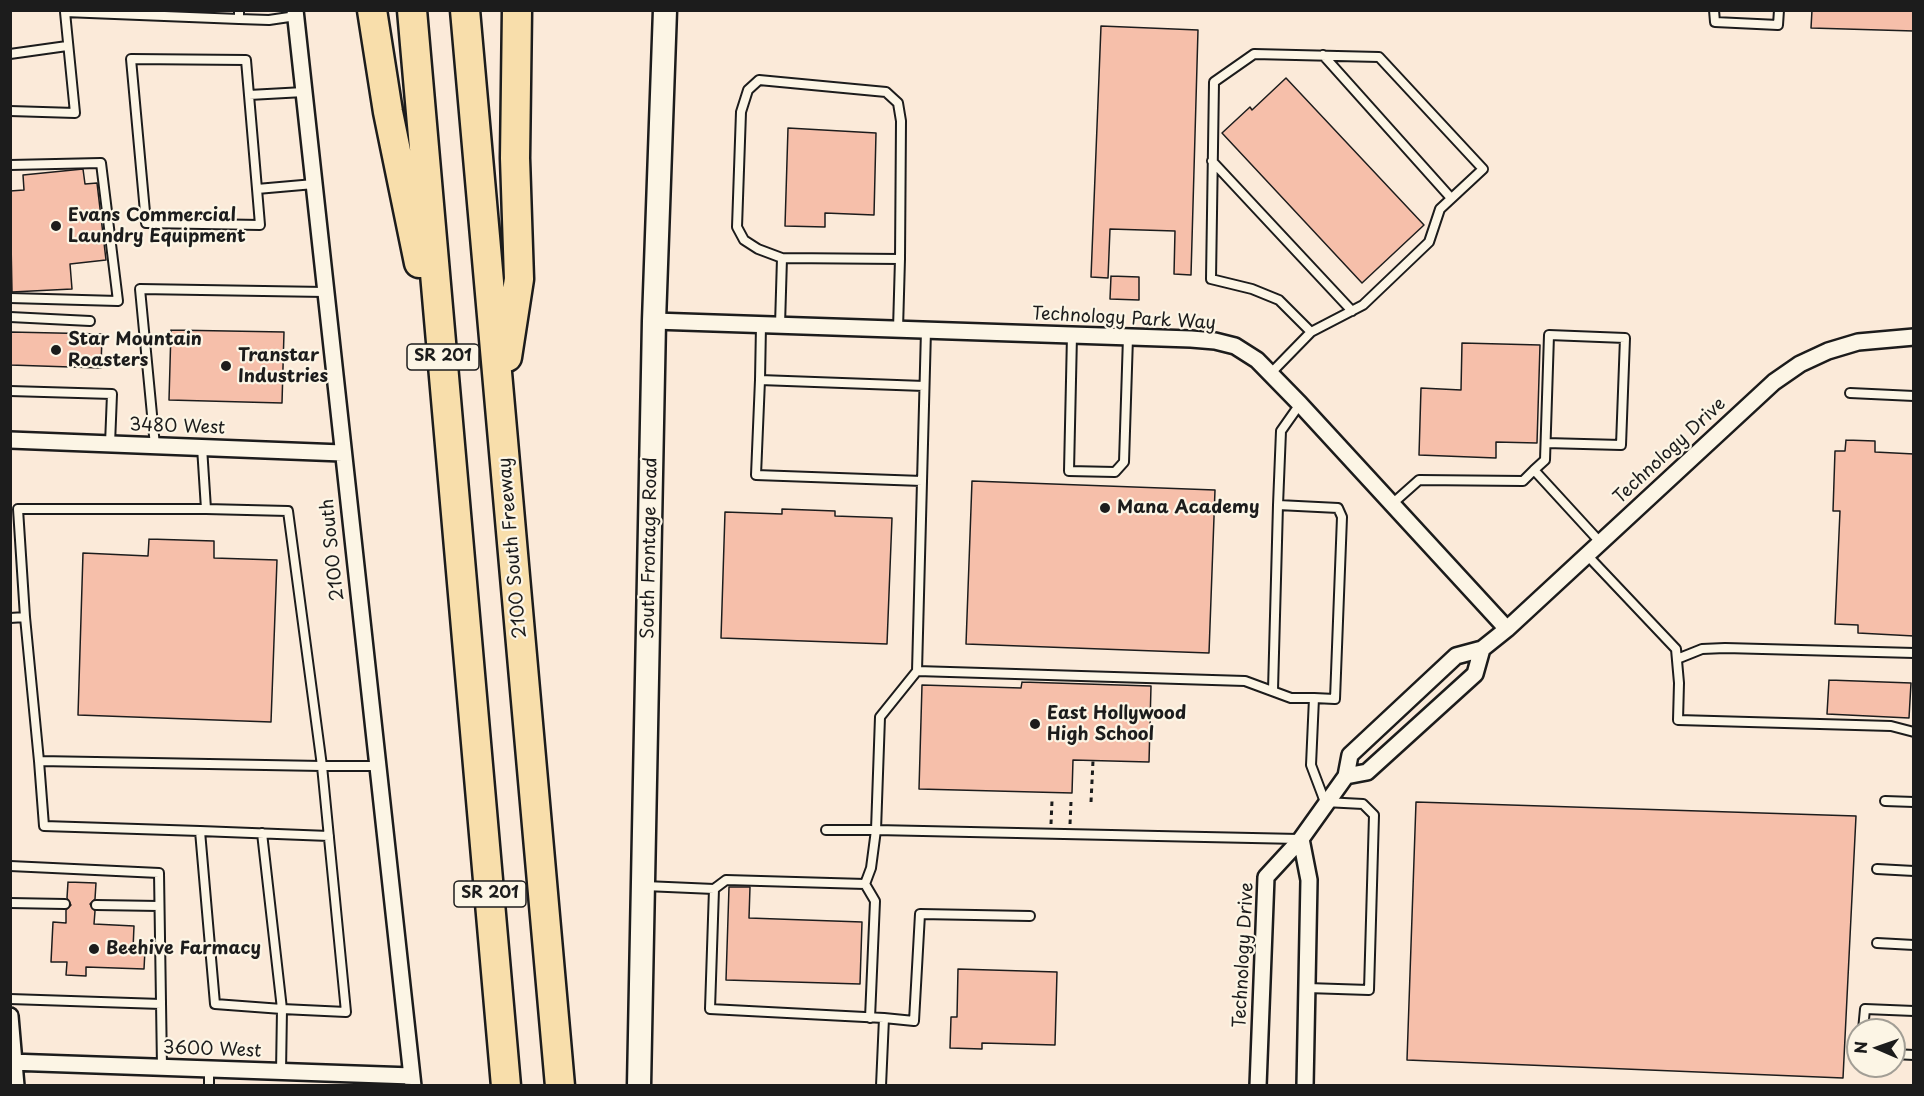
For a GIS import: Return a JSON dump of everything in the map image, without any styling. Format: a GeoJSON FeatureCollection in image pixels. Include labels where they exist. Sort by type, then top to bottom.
{"type":"FeatureCollection","features":[{"type":"Feature","properties":{"kind":"highway"},"geometry":{"type":"LineString","coordinates":[[372,10],[388,112],[428,311],[474,703]]}},
{"type":"Feature","properties":{"kind":"highway","name":"SR 201"},"geometry":{"type":"LineString","coordinates":[[412,10],[506,1086]]}},
{"type":"Feature","properties":{"kind":"highway","name":"2100 South Freeway"},"geometry":{"type":"LineString","coordinates":[[465,10],[560,1086]]}},
{"type":"Feature","properties":{"kind":"highway"},"geometry":{"type":"LineString","coordinates":[[500,400],[519,279],[515,158],[517,10]]}},
{"type":"Feature","properties":{"kind":"street","name":"South Frontage Road"},"geometry":{"type":"LineString","coordinates":[[639,1086],[654,321],[665,10]]}},
{"type":"Feature","properties":{"kind":"street","name":"2100 South"},"geometry":{"type":"LineString","coordinates":[[295,13],[412,1081]]}},
{"type":"Feature","properties":{"kind":"street","name":"Technology Park Way"},"geometry":{"type":"LineString","coordinates":[[654,321],[1128,337],[1215,341],[1235,346],[1257,360],[1300,404],[1507,629]]}},
{"type":"Feature","properties":{"kind":"street","name":"Technology Drive"},"geometry":{"type":"LineString","coordinates":[[1258,1086],[1266,877],[1300,839],[1346,776],[1350,755],[1456,656],[1482,649],[1507,629],[1755,398],[1800,364],[1828,351],[1858,342],[1914,338]]}},
{"type":"Feature","properties":{"kind":"street","name":"3480 West"},"geometry":{"type":"LineString","coordinates":[[10,440],[342,453]]}},
{"type":"Feature","properties":{"kind":"street"},"geometry":{"type":"LineString","coordinates":[[1346,776],[1367,772],[1475,674],[1482,649]]}},
{"type":"Feature","properties":{"kind":"street"},"geometry":{"type":"LineString","coordinates":[[1300,839],[1309,880],[1305,1086]]}},
{"type":"Feature","properties":{"kind":"street"},"geometry":{"type":"LineString","coordinates":[[10,1016],[16,1086]]}},
{"type":"Feature","properties":{"kind":"street","name":"3600 West"},"geometry":{"type":"LineString","coordinates":[[13,1062],[281,1072],[357,1080],[412,1081]]}},
{"type":"Feature","properties":{"kind":"lane"},"geometry":{"type":"LineString","coordinates":[[1714,10],[1715,22],[1778,25],[1779,10]]}},
{"type":"Feature","properties":{"kind":"lane"},"geometry":{"type":"LineString","coordinates":[[10,111],[75,113],[64,11],[239,15],[269,20],[295,13]]}},
{"type":"Feature","properties":{"kind":"lane"},"geometry":{"type":"LineString","coordinates":[[10,54],[67,46]]}},
{"type":"Feature","properties":{"kind":"lane"},"geometry":{"type":"LineString","coordinates":[[1270,374],[1311,332],[1363,305],[1429,242],[1440,209],[1483,169],[1379,57],[1254,54],[1214,82],[1211,279],[1252,289],[1280,300],[1311,332]]}},
{"type":"Feature","properties":{"kind":"lane"},"geometry":{"type":"LineString","coordinates":[[1323,56],[1451,198]]}},
{"type":"Feature","properties":{"kind":"lane"},"geometry":{"type":"LineString","coordinates":[[131,58],[246,60],[257,189],[260,225],[146,223],[131,58]]}},
{"type":"Feature","properties":{"kind":"lane"},"geometry":{"type":"LineString","coordinates":[[898,329],[900,259],[901,133],[898,103],[886,92],[759,80],[748,90],[741,112],[737,227],[744,240],[758,249],[782,258],[900,259]]}},
{"type":"Feature","properties":{"kind":"lane"},"geometry":{"type":"LineString","coordinates":[[249,96],[304,92]]}},
{"type":"Feature","properties":{"kind":"lane"},"geometry":{"type":"LineString","coordinates":[[1212,161],[1352,311]]}},
{"type":"Feature","properties":{"kind":"lane"},"geometry":{"type":"LineString","coordinates":[[10,165],[101,163],[118,301],[10,298]]}},
{"type":"Feature","properties":{"kind":"lane"},"geometry":{"type":"LineString","coordinates":[[257,189],[314,184]]}},
{"type":"Feature","properties":{"kind":"lane"},"geometry":{"type":"LineString","coordinates":[[780,326],[782,258]]}},
{"type":"Feature","properties":{"kind":"lane"},"geometry":{"type":"LineString","coordinates":[[154,446],[140,289],[325,292]]}},
{"type":"Feature","properties":{"kind":"lane"},"geometry":{"type":"LineString","coordinates":[[10,317],[90,321]]}},
{"type":"Feature","properties":{"kind":"lane"},"geometry":{"type":"LineString","coordinates":[[761,325],[756,475],[922,481]]}},
{"type":"Feature","properties":{"kind":"lane"},"geometry":{"type":"LineString","coordinates":[[865,884],[871,868],[876,830],[880,717],[917,671],[926,330]]}},
{"type":"Feature","properties":{"kind":"lane"},"geometry":{"type":"LineString","coordinates":[[1072,335],[1069,471],[1116,472],[1124,462],[1128,337]]}},
{"type":"Feature","properties":{"kind":"lane"},"geometry":{"type":"LineString","coordinates":[[1392,504],[1419,480],[1523,481],[1545,460],[1549,335],[1625,338],[1621,445],[1546,443]]}},
{"type":"Feature","properties":{"kind":"lane"},"geometry":{"type":"LineString","coordinates":[[760,380],[924,386]]}},
{"type":"Feature","properties":{"kind":"lane"},"geometry":{"type":"LineString","coordinates":[[10,391],[112,394],[110,444]]}},
{"type":"Feature","properties":{"kind":"lane"},"geometry":{"type":"LineString","coordinates":[[1850,393],[1914,396]]}},
{"type":"Feature","properties":{"kind":"lane"},"geometry":{"type":"LineString","coordinates":[[1273,690],[1281,430],[1300,404]]}},
{"type":"Feature","properties":{"kind":"lane"},"geometry":{"type":"LineString","coordinates":[[202,447],[206,509]]}},
{"type":"Feature","properties":{"kind":"lane"},"geometry":{"type":"LineString","coordinates":[[1534,470],[1600,542]]}},
{"type":"Feature","properties":{"kind":"lane"},"geometry":{"type":"LineString","coordinates":[[917,671],[1245,681],[1291,698],[1335,699],[1342,517],[1338,508],[1278,505]]}},
{"type":"Feature","properties":{"kind":"lane"},"geometry":{"type":"LineString","coordinates":[[200,831],[214,1004],[282,1010],[346,1012],[329,836],[322,766],[288,511],[18,509],[25,617],[44,826],[200,831],[262,833],[329,836]]}},
{"type":"Feature","properties":{"kind":"lane"},"geometry":{"type":"LineString","coordinates":[[1587,555],[1676,649],[1678,720],[1891,726],[1914,732]]}},
{"type":"Feature","properties":{"kind":"lane"},"geometry":{"type":"LineString","coordinates":[[10,618],[25,617]]}},
{"type":"Feature","properties":{"kind":"lane"},"geometry":{"type":"LineString","coordinates":[[1677,659],[1702,649],[1725,648],[1914,653]]}},
{"type":"Feature","properties":{"kind":"lane"},"geometry":{"type":"LineString","coordinates":[[1307,988],[1369,990],[1374,815],[1363,804],[1325,802],[1311,765],[1314,698]]}},
{"type":"Feature","properties":{"kind":"lane"},"geometry":{"type":"LineString","coordinates":[[39,761],[377,766]]}},
{"type":"Feature","properties":{"kind":"lane"},"geometry":{"type":"LineString","coordinates":[[1885,801],[1914,802]]}},
{"type":"Feature","properties":{"kind":"lane"},"geometry":{"type":"LineString","coordinates":[[826,830],[1300,839]]}},
{"type":"Feature","properties":{"kind":"lane"},"geometry":{"type":"LineString","coordinates":[[262,833],[282,1010],[281,1072]]}},
{"type":"Feature","properties":{"kind":"lane"},"geometry":{"type":"LineString","coordinates":[[10,866],[159,873],[162,1067]]}},
{"type":"Feature","properties":{"kind":"lane"},"geometry":{"type":"LineString","coordinates":[[1877,869],[1914,871]]}},
{"type":"Feature","properties":{"kind":"lane"},"geometry":{"type":"LineString","coordinates":[[643,886],[714,889],[726,880],[865,884]]}},
{"type":"Feature","properties":{"kind":"lane"},"geometry":{"type":"LineString","coordinates":[[865,884],[875,901],[870,1018]]}},
{"type":"Feature","properties":{"kind":"lane"},"geometry":{"type":"LineString","coordinates":[[714,889],[710,1009],[914,1021],[920,914],[1030,916]]}},
{"type":"Feature","properties":{"kind":"lane"},"geometry":{"type":"LineString","coordinates":[[10,903],[65,904]]}},
{"type":"Feature","properties":{"kind":"lane"},"geometry":{"type":"LineString","coordinates":[[96,905],[159,906]]}},
{"type":"Feature","properties":{"kind":"lane"},"geometry":{"type":"LineString","coordinates":[[1877,943],[1914,945]]}},
{"type":"Feature","properties":{"kind":"lane"},"geometry":{"type":"LineString","coordinates":[[10,999],[161,1004]]}},
{"type":"Feature","properties":{"kind":"lane"},"geometry":{"type":"LineString","coordinates":[[1864,1018],[1865,1009],[1914,1011]]}},
{"type":"Feature","properties":{"kind":"lane"},"geometry":{"type":"LineString","coordinates":[[881,1086],[884,1018]]}},
{"type":"Feature","properties":{"kind":"lane"},"geometry":{"type":"LineString","coordinates":[[209,1069],[209,1086]]}},
{"type":"Feature","properties":{"kind":"path"},"geometry":{"type":"LineString","coordinates":[[1091,802],[1093,760]]}},
{"type":"Feature","properties":{"kind":"path"},"geometry":{"type":"LineString","coordinates":[[1050,834],[1052,801]]}},
{"type":"Feature","properties":{"kind":"path"},"geometry":{"type":"LineString","coordinates":[[1070,834],[1071,802]]}},
{"type":"Feature","properties":{"kind":"building"},"geometry":{"type":"Polygon","coordinates":[[[1812,10],[1914,10],[1914,31],[1811,28],[1812,10]]]}},
{"type":"Feature","properties":{"kind":"building"},"geometry":{"type":"Polygon","coordinates":[[[1101,26],[1198,30],[1191,275],[1174,274],[1175,231],[1110,229],[1108,278],[1091,277],[1101,26]]]}},
{"type":"Feature","properties":{"kind":"building"},"geometry":{"type":"Polygon","coordinates":[[[1286,78],[1424,225],[1362,283],[1222,133],[1250,107],[1252,110],[1286,78]]]}},
{"type":"Feature","properties":{"kind":"building"},"geometry":{"type":"Polygon","coordinates":[[[788,128],[876,133],[874,215],[825,213],[825,227],[785,226],[788,128]]]}},
{"type":"Feature","properties":{"kind":"building","name":"Evans Commercial Laundry Equipment"},"geometry":{"type":"Polygon","coordinates":[[[83,169],[85,184],[97,183],[106,260],[70,264],[72,289],[12,292],[10,191],[24,190],[23,175],[83,169]]]}},
{"type":"Feature","properties":{"kind":"building"},"geometry":{"type":"Polygon","coordinates":[[[1111,276],[1139,277],[1139,300],[1110,299],[1111,276]]]}},
{"type":"Feature","properties":{"kind":"building","name":"Transtar Industries"},"geometry":{"type":"Polygon","coordinates":[[[171,330],[284,332],[282,403],[169,400],[171,330]]]}},
{"type":"Feature","properties":{"kind":"building","name":"Star Mountain Roasters"},"geometry":{"type":"Polygon","coordinates":[[[10,332],[102,334],[101,368],[10,365],[10,332]]]}},
{"type":"Feature","properties":{"kind":"building"},"geometry":{"type":"Polygon","coordinates":[[[1462,343],[1540,345],[1537,443],[1496,442],[1496,458],[1419,455],[1421,388],[1461,390],[1462,343]]]}},
{"type":"Feature","properties":{"kind":"building"},"geometry":{"type":"Polygon","coordinates":[[[1846,440],[1875,441],[1875,452],[1914,454],[1914,636],[1858,633],[1858,625],[1835,624],[1840,511],[1833,511],[1835,451],[1845,451],[1846,440]]]}},
{"type":"Feature","properties":{"kind":"building"},"geometry":{"type":"Polygon","coordinates":[[[972,481],[1215,490],[1209,653],[966,644],[972,481]]]}},
{"type":"Feature","properties":{"kind":"building"},"geometry":{"type":"Polygon","coordinates":[[[782,509],[835,511],[835,516],[892,518],[887,644],[721,638],[725,512],[782,514],[782,509]]]}},
{"type":"Feature","properties":{"kind":"building"},"geometry":{"type":"Polygon","coordinates":[[[149,539],[214,541],[214,558],[277,560],[271,722],[78,715],[83,553],[148,556],[149,539]]]}},
{"type":"Feature","properties":{"kind":"building"},"geometry":{"type":"Polygon","coordinates":[[[1829,680],[1911,683],[1909,718],[1827,714],[1829,680]]]}},
{"type":"Feature","properties":{"kind":"building","name":"East Hollywood High School"},"geometry":{"type":"Polygon","coordinates":[[[1022,682],[1151,686],[1149,762],[1073,760],[1072,793],[919,789],[922,685],[1021,688],[1022,682]]]}},
{"type":"Feature","properties":{"kind":"building"},"geometry":{"type":"Polygon","coordinates":[[[1416,802],[1856,816],[1843,1078],[1407,1060],[1416,802]]]}},
{"type":"Feature","properties":{"kind":"building"},"geometry":{"type":"Polygon","coordinates":[[[68,882],[96,883],[95,899],[90,904],[95,911],[94,924],[134,926],[133,949],[145,950],[144,969],[86,967],[86,976],[66,975],[67,962],[51,962],[53,922],[66,923],[66,910],[71,905],[67,898],[68,882]]]}},
{"type":"Feature","properties":{"kind":"building"},"geometry":{"type":"Polygon","coordinates":[[[729,887],[750,887],[749,918],[862,922],[860,984],[726,980],[729,887]]]}},
{"type":"Feature","properties":{"kind":"building"},"geometry":{"type":"Polygon","coordinates":[[[958,969],[1057,972],[1055,1045],[982,1043],[982,1049],[950,1048],[951,1017],[957,1017],[958,969]]]}},
{"type":"Feature","properties":{"kind":"place","name":"Evans Commercial Laundry Equipment"},"geometry":{"type":"Point","coordinates":[56,226]}},
{"type":"Feature","properties":{"kind":"place","name":"Star Mountain Roasters"},"geometry":{"type":"Point","coordinates":[56,350]}},
{"type":"Feature","properties":{"kind":"place","name":"Transtar Industries"},"geometry":{"type":"Point","coordinates":[226,366]}},
{"type":"Feature","properties":{"kind":"place","name":"Mana Academy"},"geometry":{"type":"Point","coordinates":[1105,508]}},
{"type":"Feature","properties":{"kind":"place","name":"East Hollywood High School"},"geometry":{"type":"Point","coordinates":[1035,724]}},
{"type":"Feature","properties":{"kind":"place","name":"Beehive Farmacy"},"geometry":{"type":"Point","coordinates":[94,949]}}]}
